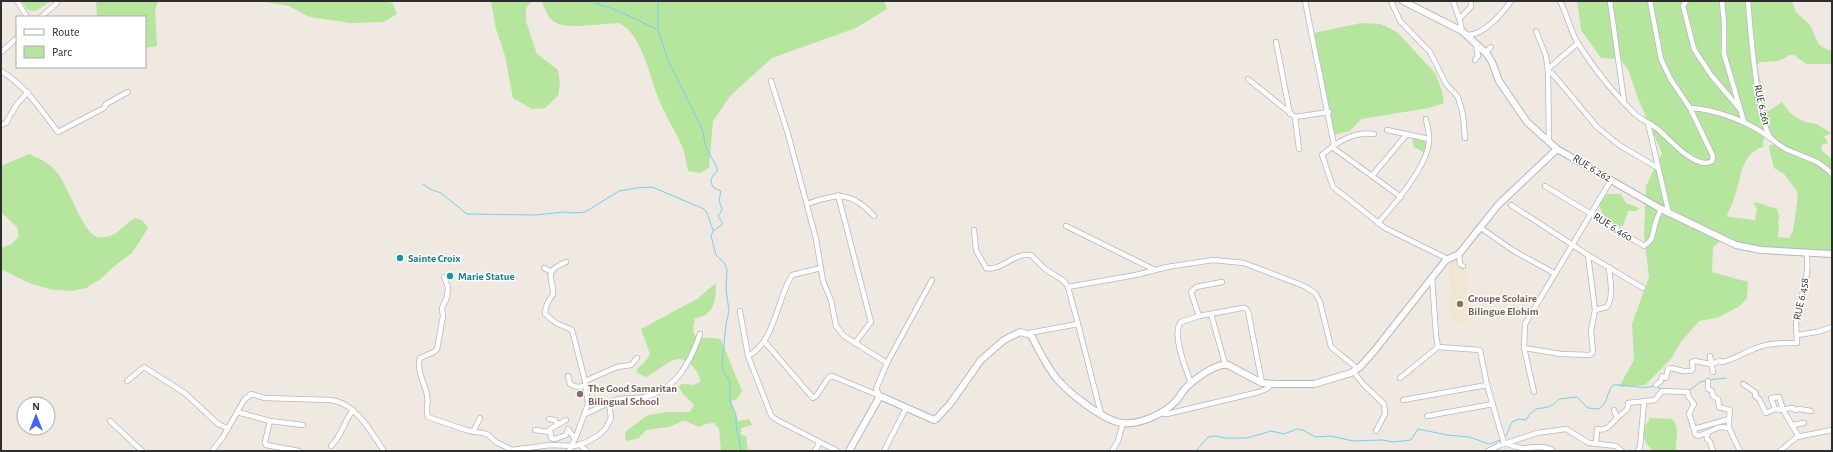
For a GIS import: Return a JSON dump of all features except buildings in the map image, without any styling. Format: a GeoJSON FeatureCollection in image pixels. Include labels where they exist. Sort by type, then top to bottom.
{"type":"FeatureCollection","features":[{"type":"Feature","properties":{"kind":"street"},"geometry":{"type":"LineString","coordinates":[[17,1],[26,16]]}},
{"type":"Feature","properties":{"kind":"street"},"geometry":{"type":"LineString","coordinates":[[1305,1],[1329,112],[1333,146],[1401,197]]}},
{"type":"Feature","properties":{"kind":"street"},"geometry":{"type":"LineString","coordinates":[[1391,1],[1400,21],[1430,52],[1446,84],[1458,97],[1463,115],[1465,138]]}},
{"type":"Feature","properties":{"kind":"street","name":"RUE 6.262"},"geometry":{"type":"LineString","coordinates":[[1403,1],[1462,32],[1479,45],[1488,55],[1499,81],[1527,122],[1557,149],[1669,214],[1736,245],[1761,250],[1832,254]]}},
{"type":"Feature","properties":{"kind":"street"},"geometry":{"type":"LineString","coordinates":[[1453,1],[1462,32],[1468,36],[1490,25],[1511,1]]}},
{"type":"Feature","properties":{"kind":"street"},"geometry":{"type":"LineString","coordinates":[[1560,1],[1578,43],[1606,80],[1635,114],[1656,127],[1675,146],[1690,157],[1706,163],[1710,162],[1712,161],[1713,156],[1690,108],[1671,80],[1661,60],[1650,1]]}},
{"type":"Feature","properties":{"kind":"street"},"geometry":{"type":"LineString","coordinates":[[1609,1],[1620,66],[1624,101]]}},
{"type":"Feature","properties":{"kind":"street"},"geometry":{"type":"LineString","coordinates":[[1686,1],[1683,6],[1694,49],[1711,76],[1739,108]]}},
{"type":"Feature","properties":{"kind":"street"},"geometry":{"type":"LineString","coordinates":[[1722,1],[1724,22],[1724,54],[1744,122]]}},
{"type":"Feature","properties":{"kind":"street","name":"RUE 6.261"},"geometry":{"type":"LineString","coordinates":[[1748,1],[1755,76],[1762,112],[1770,138],[1789,151],[1816,161],[1832,174]]}},
{"type":"Feature","properties":{"kind":"street"},"geometry":{"type":"LineString","coordinates":[[42,16],[57,3]]}},
{"type":"Feature","properties":{"kind":"street"},"geometry":{"type":"LineString","coordinates":[[1459,19],[1471,4]]}},
{"type":"Feature","properties":{"kind":"street"},"geometry":{"type":"LineString","coordinates":[[1536,31],[1546,56],[1548,70],[1549,141]]}},
{"type":"Feature","properties":{"kind":"street"},"geometry":{"type":"LineString","coordinates":[[1,52],[16,39]]}},
{"type":"Feature","properties":{"kind":"street"},"geometry":{"type":"LineString","coordinates":[[1276,42],[1299,148]]}},
{"type":"Feature","properties":{"kind":"street"},"geometry":{"type":"LineString","coordinates":[[1548,70],[1578,43]]}},
{"type":"Feature","properties":{"kind":"street"},"geometry":{"type":"LineString","coordinates":[[1475,60],[1478,56],[1479,45]]}},
{"type":"Feature","properties":{"kind":"street"},"geometry":{"type":"LineString","coordinates":[[1488,55],[1487,51],[1490,47]]}},
{"type":"Feature","properties":{"kind":"street"},"geometry":{"type":"LineString","coordinates":[[1548,70],[1596,127],[1619,145],[1658,168]]}},
{"type":"Feature","properties":{"kind":"street"},"geometry":{"type":"LineString","coordinates":[[1,71],[20,84],[28,92],[58,132],[104,108],[106,104],[128,92]]}},
{"type":"Feature","properties":{"kind":"street"},"geometry":{"type":"LineString","coordinates":[[1248,79],[1293,116],[1329,112]]}},
{"type":"Feature","properties":{"kind":"street"},"geometry":{"type":"LineString","coordinates":[[771,81],[788,134],[807,204],[816,239],[823,281],[831,300],[836,326],[844,336],[887,363]]}},
{"type":"Feature","properties":{"kind":"street"},"geometry":{"type":"LineString","coordinates":[[1,126],[6,123],[17,104],[28,92]]}},
{"type":"Feature","properties":{"kind":"street"},"geometry":{"type":"LineString","coordinates":[[1690,108],[1744,122],[1770,138]]}},
{"type":"Feature","properties":{"kind":"street"},"geometry":{"type":"LineString","coordinates":[[1378,223],[1401,197],[1426,157],[1429,139],[1426,119]]}},
{"type":"Feature","properties":{"kind":"street"},"geometry":{"type":"LineString","coordinates":[[1648,123],[1669,214]]}},
{"type":"Feature","properties":{"kind":"street"},"geometry":{"type":"LineString","coordinates":[[1387,130],[1429,139]]}},
{"type":"Feature","properties":{"kind":"street"},"geometry":{"type":"LineString","coordinates":[[1374,134],[1363,133],[1349,137],[1333,146],[1322,155],[1333,187],[1385,228],[1448,258]]}},
{"type":"Feature","properties":{"kind":"street"},"geometry":{"type":"LineString","coordinates":[[1372,176],[1407,134]]}},
{"type":"Feature","properties":{"kind":"street"},"geometry":{"type":"LineString","coordinates":[[1029,333],[1047,366],[1073,395],[1111,420],[1123,423],[1146,419],[1159,413],[1174,403],[1191,383],[1210,370],[1225,364],[1262,382],[1272,384],[1314,384],[1346,375],[1355,370],[1375,350],[1448,258],[1459,254],[1498,205],[1557,149]]}},
{"type":"Feature","properties":{"kind":"street"},"geometry":{"type":"LineString","coordinates":[[1534,392],[1524,348],[1525,324],[1554,273],[1611,180]]}},
{"type":"Feature","properties":{"kind":"street","name":"RUE 6.460"},"geometry":{"type":"LineString","coordinates":[[1545,186],[1644,246],[1650,242],[1654,234],[1655,225],[1661,209]]}},
{"type":"Feature","properties":{"kind":"street"},"geometry":{"type":"LineString","coordinates":[[807,204],[826,197],[838,195],[850,198],[863,204],[874,216]]}},
{"type":"Feature","properties":{"kind":"street"},"geometry":{"type":"LineString","coordinates":[[838,195],[871,322],[855,343]]}},
{"type":"Feature","properties":{"kind":"street"},"geometry":{"type":"LineString","coordinates":[[1511,205],[1588,255],[1643,288]]}},
{"type":"Feature","properties":{"kind":"street"},"geometry":{"type":"LineString","coordinates":[[1066,226],[1156,270]]}},
{"type":"Feature","properties":{"kind":"street"},"geometry":{"type":"LineString","coordinates":[[1481,228],[1514,250],[1554,273]]}},
{"type":"Feature","properties":{"kind":"street"},"geometry":{"type":"LineString","coordinates":[[974,230],[976,250],[986,268],[990,269],[1008,262],[1018,255],[1031,255],[1044,269],[1064,281],[1068,287],[1101,414]]}},
{"type":"Feature","properties":{"kind":"street","name":"RUE 6.458"},"geometry":{"type":"LineString","coordinates":[[1656,385],[1661,381],[1662,376],[1666,378],[1668,370],[1671,368],[1688,372],[1693,369],[1692,362],[1711,364],[1733,360],[1752,349],[1766,345],[1797,343],[1797,315],[1805,288],[1807,262],[1806,252]]}},
{"type":"Feature","properties":{"kind":"street"},"geometry":{"type":"LineString","coordinates":[[1459,254],[1460,264],[1463,266]]}},
{"type":"Feature","properties":{"kind":"street"},"geometry":{"type":"LineString","coordinates":[[1524,348],[1561,354],[1590,355],[1594,351],[1591,335],[1595,310],[1588,255]]}},
{"type":"Feature","properties":{"kind":"street"},"geometry":{"type":"LineString","coordinates":[[1068,287],[1213,260],[1244,263],[1304,286],[1312,290],[1318,297],[1330,347],[1355,370],[1363,384],[1384,404],[1385,414],[1376,431]]}},
{"type":"Feature","properties":{"kind":"street"},"geometry":{"type":"LineString","coordinates":[[566,262],[552,272],[550,277],[553,294],[548,302],[545,314],[556,323],[572,330],[585,383],[588,404],[575,439],[569,449]]}},
{"type":"Feature","properties":{"kind":"street"},"geometry":{"type":"LineString","coordinates":[[1595,310],[1607,307],[1609,303],[1611,285],[1609,267]]}},
{"type":"Feature","properties":{"kind":"street"},"geometry":{"type":"LineString","coordinates":[[544,268],[552,272]]}},
{"type":"Feature","properties":{"kind":"street"},"geometry":{"type":"LineString","coordinates":[[748,356],[758,351],[764,341],[792,275],[821,268]]}},
{"type":"Feature","properties":{"kind":"street"},"geometry":{"type":"LineString","coordinates":[[444,277],[448,287],[447,297],[442,308],[443,316],[437,349],[434,352],[420,358],[419,361],[421,375],[427,395],[428,417],[445,422],[450,426],[471,433],[487,434],[496,442],[513,450],[550,445],[569,449],[596,437],[606,428],[610,418],[609,403]]}},
{"type":"Feature","properties":{"kind":"street"},"geometry":{"type":"LineString","coordinates":[[1432,277],[1438,347]]}},
{"type":"Feature","properties":{"kind":"street"},"geometry":{"type":"LineString","coordinates":[[880,396],[876,389],[887,363],[932,280]]}},
{"type":"Feature","properties":{"kind":"street"},"geometry":{"type":"LineString","coordinates":[[1199,316],[1191,292],[1196,287],[1222,282]]}},
{"type":"Feature","properties":{"kind":"street"},"geometry":{"type":"LineString","coordinates":[[1191,383],[1184,363],[1177,327],[1181,322],[1199,316],[1242,308],[1245,308],[1248,311],[1262,382]]}},
{"type":"Feature","properties":{"kind":"street"},"geometry":{"type":"LineString","coordinates":[[740,311],[748,356],[773,417],[819,443],[837,451]]}},
{"type":"Feature","properties":{"kind":"street"},"geometry":{"type":"LineString","coordinates":[[1211,314],[1225,364]]}},
{"type":"Feature","properties":{"kind":"street"},"geometry":{"type":"LineString","coordinates":[[764,341],[813,398],[829,377],[832,376],[929,419],[936,419],[950,404],[981,360],[1011,336],[1020,332],[1029,333],[1078,324]]}},
{"type":"Feature","properties":{"kind":"street"},"geometry":{"type":"LineString","coordinates":[[1797,335],[1817,332],[1832,327]]}},
{"type":"Feature","properties":{"kind":"street"},"geometry":{"type":"LineString","coordinates":[[585,414],[618,399],[644,397],[655,394],[669,386],[678,379],[694,352],[700,334]]}},
{"type":"Feature","properties":{"kind":"street"},"geometry":{"type":"LineString","coordinates":[[1400,378],[1438,347],[1480,350],[1487,385],[1504,443]]}},
{"type":"Feature","properties":{"kind":"street"},"geometry":{"type":"LineString","coordinates":[[1710,356],[1713,372]]}},
{"type":"Feature","properties":{"kind":"street"},"geometry":{"type":"LineString","coordinates":[[568,376],[570,384],[577,387],[617,367],[631,366],[637,358]]}},
{"type":"Feature","properties":{"kind":"street"},"geometry":{"type":"LineString","coordinates":[[127,381],[144,367],[186,394],[218,424],[228,428]]}},
{"type":"Feature","properties":{"kind":"street"},"geometry":{"type":"LineString","coordinates":[[1708,381],[1708,389],[1712,391],[1713,396],[1718,399],[1719,407],[1730,410],[1729,428],[1740,451]]}},
{"type":"Feature","properties":{"kind":"street"},"geometry":{"type":"LineString","coordinates":[[1159,413],[1167,414],[1258,392],[1266,389],[1272,384]]}},
{"type":"Feature","properties":{"kind":"street"},"geometry":{"type":"LineString","coordinates":[[1743,384],[1751,386],[1756,393],[1755,396],[1759,399],[1766,413],[1775,409],[1783,410],[1793,408],[1795,410],[1799,409],[1811,411]]}},
{"type":"Feature","properties":{"kind":"street"},"geometry":{"type":"LineString","coordinates":[[1404,400],[1487,385]]}},
{"type":"Feature","properties":{"kind":"street"},"geometry":{"type":"LineString","coordinates":[[1596,443],[1597,429],[1607,428],[1612,425],[1617,418],[1627,410],[1626,402],[1644,402],[1655,400],[1662,391],[1688,392],[1694,404],[1688,414],[1694,429],[1697,435],[1700,436],[1706,433],[1707,439],[1710,442],[1713,451]]}},
{"type":"Feature","properties":{"kind":"street"},"geometry":{"type":"LineString","coordinates":[[212,451],[228,428],[244,400],[251,394],[265,398],[331,400],[340,402],[353,410],[384,451]]}},
{"type":"Feature","properties":{"kind":"street"},"geometry":{"type":"LineString","coordinates":[[849,451],[880,396]]}},
{"type":"Feature","properties":{"kind":"street"},"geometry":{"type":"LineString","coordinates":[[1775,409],[1771,398],[1779,397],[1783,410],[1799,437]]}},
{"type":"Feature","properties":{"kind":"street"},"geometry":{"type":"LineString","coordinates":[[1638,451],[1640,447],[1646,409],[1644,402]]}},
{"type":"Feature","properties":{"kind":"street"},"geometry":{"type":"LineString","coordinates":[[1427,416],[1493,404]]}},
{"type":"Feature","properties":{"kind":"street"},"geometry":{"type":"LineString","coordinates":[[884,451],[906,408]]}},
{"type":"Feature","properties":{"kind":"street"},"geometry":{"type":"LineString","coordinates":[[331,446],[338,440],[344,423],[353,410]]}},
{"type":"Feature","properties":{"kind":"street"},"geometry":{"type":"LineString","coordinates":[[1614,410],[1617,418]]}},
{"type":"Feature","properties":{"kind":"street"},"geometry":{"type":"LineString","coordinates":[[237,412],[270,421],[303,425]]}},
{"type":"Feature","properties":{"kind":"street"},"geometry":{"type":"LineString","coordinates":[[471,433],[480,418]]}},
{"type":"Feature","properties":{"kind":"street"},"geometry":{"type":"LineString","coordinates":[[549,419],[555,420],[558,425]]}},
{"type":"Feature","properties":{"kind":"street"},"geometry":{"type":"LineString","coordinates":[[1694,429],[1729,419]]}},
{"type":"Feature","properties":{"kind":"street"},"geometry":{"type":"LineString","coordinates":[[549,432],[550,429],[566,420]]}},
{"type":"Feature","properties":{"kind":"street"},"geometry":{"type":"LineString","coordinates":[[270,421],[265,444],[281,449],[299,451]]}},
{"type":"Feature","properties":{"kind":"street"},"geometry":{"type":"LineString","coordinates":[[110,422],[142,451]]}},
{"type":"Feature","properties":{"kind":"street"},"geometry":{"type":"LineString","coordinates":[[1112,451],[1118,441],[1123,423]]}},
{"type":"Feature","properties":{"kind":"street"},"geometry":{"type":"LineString","coordinates":[[1793,425],[1804,423]]}},
{"type":"Feature","properties":{"kind":"street"},"geometry":{"type":"LineString","coordinates":[[1707,436],[1708,432],[1720,427],[1729,428]]}},
{"type":"Feature","properties":{"kind":"street"},"geometry":{"type":"LineString","coordinates":[[1488,451],[1504,443],[1537,433],[1566,429],[1589,443],[1616,446],[1622,451]]}},
{"type":"Feature","properties":{"kind":"street"},"geometry":{"type":"LineString","coordinates":[[535,430],[549,432]]}},
{"type":"Feature","properties":{"kind":"street"},"geometry":{"type":"LineString","coordinates":[[549,432],[551,438],[555,439],[566,435],[568,430],[575,439]]}},
{"type":"Feature","properties":{"kind":"street"},"geometry":{"type":"LineString","coordinates":[[1780,451],[1799,437],[1832,430]]}},
{"type":"Feature","properties":{"kind":"street"},"geometry":{"type":"LineString","coordinates":[[814,451],[819,443]]}},
{"type":"Feature","properties":{"kind":"street"},"geometry":{"type":"LineString","coordinates":[[1504,443],[1526,448],[1531,446],[1549,448],[1553,451]]}},
{"type":"Feature","properties":{"kind":"street"},"geometry":{"type":"LineString","coordinates":[[580,445],[587,451]]}},
{"type":"Feature","properties":{"kind":"shaded area","name":"Groupe Scolaire Bilingue Elohim"},"geometry":{"type":"Polygon","coordinates":[[[1460,257],[1467,273],[1468,323],[1452,324],[1449,264],[1460,257]]]}},
{"type":"Feature","properties":{"kind":"green space"},"geometry":{"type":"Polygon","coordinates":[[[21,1],[51,1],[36,11],[28,10],[21,1]]]}},
{"type":"Feature","properties":{"kind":"green space"},"geometry":{"type":"Polygon","coordinates":[[[96,1],[158,1],[155,11],[157,46],[146,48],[146,16],[97,16],[96,1]]]}},
{"type":"Feature","properties":{"kind":"green space"},"geometry":{"type":"Polygon","coordinates":[[[260,1],[388,1],[393,4],[397,14],[384,22],[351,23],[310,17],[289,6],[260,1]]]}},
{"type":"Feature","properties":{"kind":"green space"},"geometry":{"type":"Polygon","coordinates":[[[491,1],[532,1],[526,8],[526,21],[537,54],[558,70],[560,84],[558,96],[545,108],[532,109],[513,98],[505,56],[496,29],[491,1]]]}},
{"type":"Feature","properties":{"kind":"green space"},"geometry":{"type":"Polygon","coordinates":[[[532,1],[884,1],[887,9],[856,28],[772,58],[731,95],[713,121],[709,168],[700,173],[688,171],[682,147],[660,103],[644,56],[634,36],[627,28],[619,23],[566,26],[553,21],[549,17],[542,2],[532,1]]]}},
{"type":"Feature","properties":{"kind":"green space"},"geometry":{"type":"Polygon","coordinates":[[[1577,1],[1792,1],[1796,12],[1810,25],[1818,43],[1822,47],[1832,51],[1832,64],[1806,64],[1794,55],[1789,55],[1771,62],[1760,62],[1757,65],[1767,112],[1782,102],[1790,113],[1799,119],[1816,124],[1830,132],[1830,134],[1824,136],[1828,143],[1822,145],[1821,150],[1832,159],[1832,254],[1761,250],[1723,239],[1713,247],[1712,272],[1748,282],[1747,298],[1740,306],[1719,317],[1699,321],[1681,342],[1671,359],[1645,385],[1619,387],[1634,360],[1632,324],[1649,277],[1644,235],[1646,186],[1662,153],[1637,96],[1628,69],[1619,59],[1601,58],[1581,30],[1577,1]],[[1764,136],[1763,147],[1756,150],[1747,159],[1727,215],[1728,217],[1755,220],[1757,208],[1754,204],[1755,202],[1777,209],[1779,216],[1778,237],[1789,238],[1793,231],[1798,196],[1796,190],[1784,174],[1774,168],[1769,148],[1770,145],[1777,144],[1764,136]]]}},
{"type":"Feature","properties":{"kind":"green space"},"geometry":{"type":"Polygon","coordinates":[[[1361,23],[1381,24],[1397,32],[1435,73],[1442,91],[1444,103],[1429,108],[1361,119],[1350,131],[1334,135],[1322,72],[1316,54],[1314,33],[1361,23]]]}},
{"type":"Feature","properties":{"kind":"green space"},"geometry":{"type":"Polygon","coordinates":[[[1413,137],[1428,143],[1425,153],[1414,147],[1413,137]]]}},
{"type":"Feature","properties":{"kind":"green space"},"geometry":{"type":"Polygon","coordinates":[[[29,154],[46,162],[55,170],[86,226],[91,233],[97,237],[113,235],[135,218],[142,220],[148,228],[132,253],[113,267],[102,278],[86,288],[72,291],[53,290],[29,283],[1,269],[1,248],[12,244],[19,236],[17,227],[1,212],[1,166],[29,154]]]}},
{"type":"Feature","properties":{"kind":"green space"},"geometry":{"type":"Polygon","coordinates":[[[1607,194],[1621,194],[1626,203],[1639,208],[1637,211],[1628,211],[1623,226],[1610,222],[1601,211],[1599,203],[1607,194]]]}},
{"type":"Feature","properties":{"kind":"green space"},"geometry":{"type":"Polygon","coordinates":[[[716,283],[716,295],[713,305],[707,314],[702,317],[695,318],[693,326],[694,332],[698,337],[720,339],[722,342],[742,391],[737,399],[731,401],[738,421],[749,419],[752,425],[741,428],[741,435],[746,436],[748,451],[721,451],[719,428],[714,423],[699,427],[686,421],[682,421],[669,427],[646,430],[639,438],[628,441],[625,439],[626,431],[648,415],[668,412],[690,412],[694,405],[683,394],[679,387],[681,384],[693,385],[700,382],[698,374],[693,367],[687,361],[681,359],[670,362],[646,377],[636,372],[650,354],[641,329],[697,299],[716,283]]]}},
{"type":"Feature","properties":{"kind":"green space"},"geometry":{"type":"Polygon","coordinates":[[[1650,418],[1672,419],[1677,430],[1676,451],[1653,451],[1649,446],[1644,439],[1644,432],[1650,418]]]}},
{"type":"Feature","properties":{"kind":"waterway"},"geometry":{"type":"LineString","coordinates":[[658,1],[658,30],[668,60],[703,131],[705,145],[717,168],[717,171],[712,177],[711,183],[714,188],[721,191],[719,200],[722,210],[718,216],[723,224],[713,231],[711,236],[716,255],[725,264],[727,270],[726,289],[729,311],[726,324],[722,364],[723,371],[730,381],[730,401],[736,415],[736,425],[741,451]]}},
{"type":"Feature","properties":{"kind":"waterway"},"geometry":{"type":"LineString","coordinates":[[595,3],[619,11],[658,30]]}},
{"type":"Feature","properties":{"kind":"waterway"},"geometry":{"type":"LineString","coordinates":[[423,184],[430,189],[441,193],[467,214],[536,215],[564,212],[585,212],[619,191],[652,187],[704,209],[713,230]]}},
{"type":"Feature","properties":{"kind":"waterway"},"geometry":{"type":"LineString","coordinates":[[1708,380],[1726,378]]}},
{"type":"Feature","properties":{"kind":"waterway"},"geometry":{"type":"LineString","coordinates":[[1690,390],[1700,382],[1705,381]]}},
{"type":"Feature","properties":{"kind":"waterway"},"geometry":{"type":"LineString","coordinates":[[1504,438],[1512,422],[1519,419],[1526,420],[1536,409],[1548,407],[1559,399],[1577,397],[1588,408],[1598,409],[1602,407],[1606,401],[1609,391],[1613,385],[1644,387],[1654,386]]}},
{"type":"Feature","properties":{"kind":"waterway"},"geometry":{"type":"LineString","coordinates":[[1657,387],[1663,390]]}},
{"type":"Feature","properties":{"kind":"waterway"},"geometry":{"type":"LineString","coordinates":[[1196,451],[1208,437],[1216,436],[1224,438],[1247,438],[1271,431],[1284,434],[1297,429],[1303,430],[1315,437],[1331,436],[1353,441],[1382,440],[1393,442],[1411,440],[1418,429],[1447,435],[1469,437],[1489,444],[1501,440]]}},
{"type":"Feature","properties":{"kind":"place","name":"Sainte Croix"},"geometry":{"type":"Point","coordinates":[400,258]}},
{"type":"Feature","properties":{"kind":"place","name":"Marie Statue"},"geometry":{"type":"Point","coordinates":[450,276]}},
{"type":"Feature","properties":{"kind":"place","name":"Groupe Scolaire Bilingue Elohim"},"geometry":{"type":"Point","coordinates":[1460,304]}},
{"type":"Feature","properties":{"kind":"place","name":"The Good Samaritan Bilingual School"},"geometry":{"type":"Point","coordinates":[580,394]}}]}
